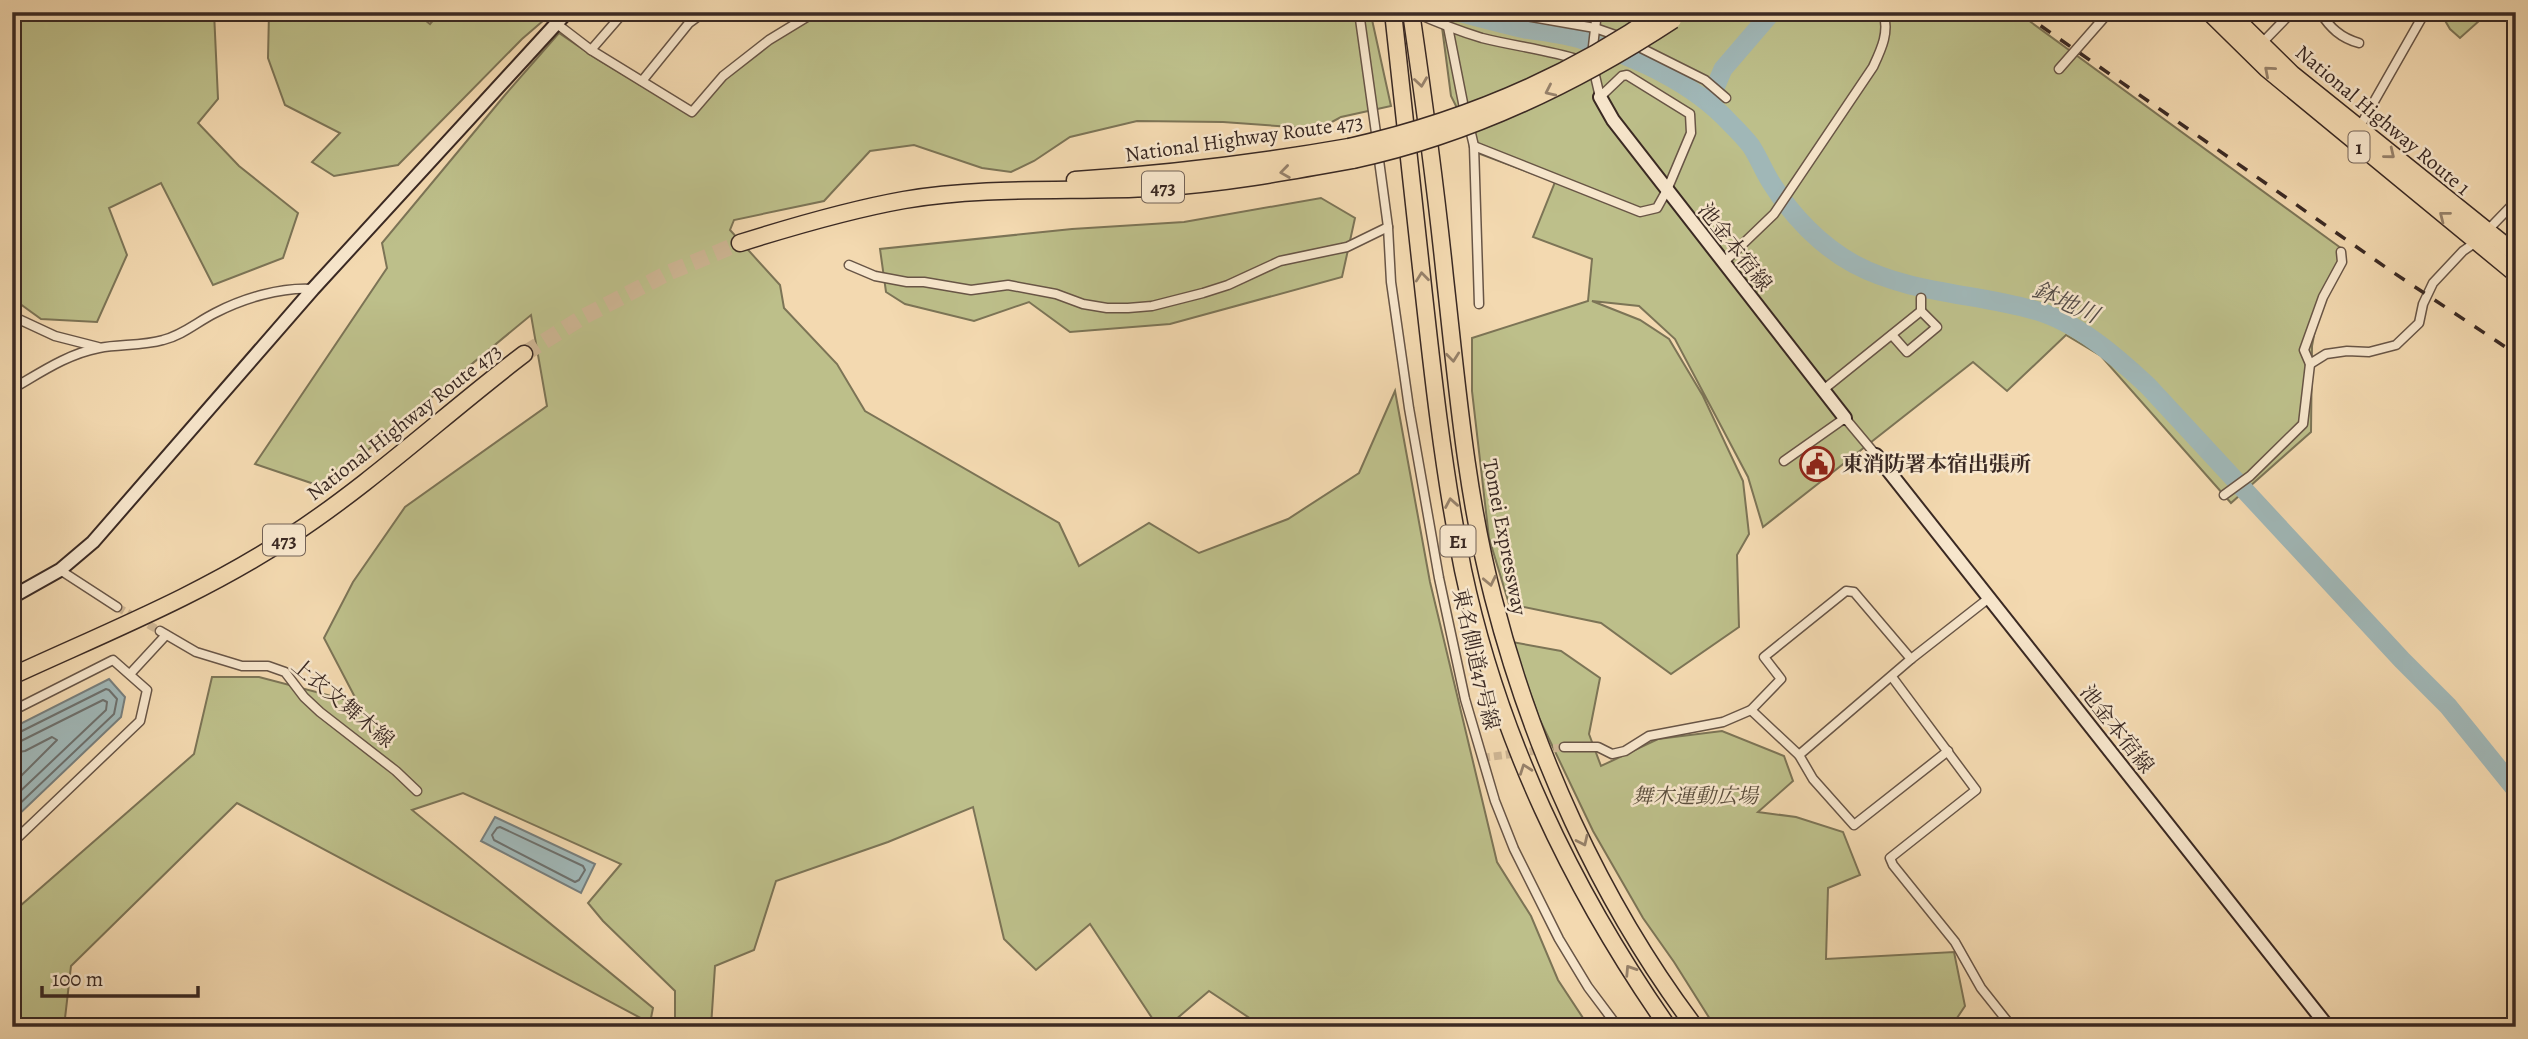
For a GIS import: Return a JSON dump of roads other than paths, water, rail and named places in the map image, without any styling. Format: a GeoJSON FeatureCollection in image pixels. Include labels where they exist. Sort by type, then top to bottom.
{"type":"FeatureCollection","features":[{"type":"Feature","properties":{"kind":"highway","name":"Tomei Expressway"},"geometry":{"type":"LineString","coordinates":[[1393,12],[1434,389],[1464,572],[1479,632],[1502,708],[1559,845],[1603,927],[1668,1027]]}},
{"type":"Feature","properties":{"kind":"highway","name":"National Highway Route 1"},"geometry":{"type":"LineString","coordinates":[[2209,12],[2267,69],[2384,169],[2481,237],[2516,254]]}},
{"type":"Feature","properties":{"kind":"highway","name":"National Highway Route 1"},"geometry":{"type":"LineString","coordinates":[[2229,12],[2292,74],[2359,129],[2481,237],[2516,274]]}},
{"type":"Feature","properties":{"kind":"highway","name":"Tomei Expressway"},"geometry":{"type":"LineString","coordinates":[[1412,13],[1467,460],[1490,583],[1504,638],[1543,748],[1597,869],[1639,943],[1695,1027]]}},
{"type":"Feature","properties":{"kind":"highway","name":"National Highway Route 473"},"geometry":{"type":"LineString","coordinates":[[740,243],[820,218],[905,200],[972,193],[1156,187],[1290,172],[1351,154],[1396,151],[1511,109],[1585,75],[1673,15]]}},
{"type":"Feature","properties":{"kind":"highway","name":"National Highway Route 473"},"geometry":{"type":"LineString","coordinates":[[12,676],[193,592],[287,539],[378,472],[524,354]]}},
{"type":"Feature","properties":{"kind":"street"},"geometry":{"type":"LineString","coordinates":[[12,597],[60,570],[93,542],[313,289],[567,12]]}},
{"type":"Feature","properties":{"kind":"street"},"geometry":{"type":"LineString","coordinates":[[591,50],[624,12]]}},
{"type":"Feature","properties":{"kind":"street"},"geometry":{"type":"LineString","coordinates":[[642,81],[689,23],[704,12]]}},
{"type":"Feature","properties":{"kind":"street"},"geometry":{"type":"LineString","coordinates":[[557,24],[591,50],[692,112],[723,76],[769,40],[815,12]]}},
{"type":"Feature","properties":{"kind":"street","name":"東名側道47号線"},"geometry":{"type":"LineString","coordinates":[[1359,12],[1409,408],[1437,567],[1465,699],[1495,801],[1514,849],[1559,939],[1588,987],[1618,1027]]}},
{"type":"Feature","properties":{"kind":"street"},"geometry":{"type":"LineString","coordinates":[[1503,12],[1612,33],[1705,80],[1726,98]]}},
{"type":"Feature","properties":{"kind":"street"},"geometry":{"type":"LineString","coordinates":[[1597,12],[1591,51],[1600,97]]}},
{"type":"Feature","properties":{"kind":"street"},"geometry":{"type":"LineString","coordinates":[[1723,263],[1774,214],[1873,67],[1882,47],[1886,22],[1883,12]]}},
{"type":"Feature","properties":{"kind":"street"},"geometry":{"type":"LineString","coordinates":[[2261,44],[2292,12]]}},
{"type":"Feature","properties":{"kind":"street"},"geometry":{"type":"LineString","coordinates":[[2320,12],[2330,27],[2347,40],[2359,43]]}},
{"type":"Feature","properties":{"kind":"street"},"geometry":{"type":"LineString","coordinates":[[2359,129],[2425,12]]}},
{"type":"Feature","properties":{"kind":"street"},"geometry":{"type":"LineString","coordinates":[[1412,13],[1484,38],[1558,53],[1593,64]]}},
{"type":"Feature","properties":{"kind":"street"},"geometry":{"type":"LineString","coordinates":[[2059,69],[2107,13]]}},
{"type":"Feature","properties":{"kind":"street"},"geometry":{"type":"LineString","coordinates":[[1448,27],[1474,146],[1479,303]]}},
{"type":"Feature","properties":{"kind":"street"},"geometry":{"type":"LineString","coordinates":[[1474,146],[1640,212],[1657,208],[1691,133],[1690,114],[1627,75],[1622,76],[1600,97]]}},
{"type":"Feature","properties":{"kind":"street","name":"池金本宿線"},"geometry":{"type":"LineString","coordinates":[[1600,97],[1613,120],[1844,418]]}},
{"type":"Feature","properties":{"kind":"street"},"geometry":{"type":"LineString","coordinates":[[2310,364],[2326,354],[2369,352],[2396,345],[2419,323],[2423,304],[2434,283],[2463,251],[2481,237],[2513,204],[2516,196]]}},
{"type":"Feature","properties":{"kind":"street"},"geometry":{"type":"LineString","coordinates":[[849,265],[874,276],[907,282],[924,282],[971,290],[1008,285],[1107,308],[1128,308],[1152,306],[1203,293],[1280,261],[1347,247],[1388,227]]}},
{"type":"Feature","properties":{"kind":"street"},"geometry":{"type":"LineString","coordinates":[[2224,495],[2252,474],[2303,424],[2310,364],[2304,350],[2323,297],[2342,262],[2341,252]]}},
{"type":"Feature","properties":{"kind":"street"},"geometry":{"type":"LineString","coordinates":[[12,389],[76,353],[101,347],[163,340],[183,332],[216,312],[247,300],[292,288],[313,289]]}},
{"type":"Feature","properties":{"kind":"street"},"geometry":{"type":"LineString","coordinates":[[1892,335],[1907,352],[1937,327],[1922,311],[1922,298]]}},
{"type":"Feature","properties":{"kind":"street"},"geometry":{"type":"LineString","coordinates":[[1823,390],[1922,311]]}},
{"type":"Feature","properties":{"kind":"street"},"geometry":{"type":"LineString","coordinates":[[12,316],[55,336],[101,347]]}},
{"type":"Feature","properties":{"kind":"street"},"geometry":{"type":"LineString","coordinates":[[1784,461],[1844,418],[1876,455]]}},
{"type":"Feature","properties":{"kind":"street","name":"池金本宿線"},"geometry":{"type":"LineString","coordinates":[[1876,455],[2328,1027]]}},
{"type":"Feature","properties":{"kind":"street"},"geometry":{"type":"LineString","coordinates":[[60,570],[117,607]]}},
{"type":"Feature","properties":{"kind":"street"},"geometry":{"type":"LineString","coordinates":[[1563,747],[1598,747],[1612,754],[1625,751],[1649,736],[1723,722],[1751,710],[1781,678],[1764,657],[1846,591],[1854,592],[1911,659]]}},
{"type":"Feature","properties":{"kind":"street"},"geometry":{"type":"LineString","coordinates":[[1799,755],[1911,659],[1989,598]]}},
{"type":"Feature","properties":{"kind":"street","name":"上衣文舞木線"},"geometry":{"type":"LineString","coordinates":[[130,674],[163,633],[196,652],[242,666],[268,666],[285,672],[304,697],[320,712],[417,790]]}},
{"type":"Feature","properties":{"kind":"street"},"geometry":{"type":"LineString","coordinates":[[12,710],[113,660],[147,690],[140,721],[12,843]]}},
{"type":"Feature","properties":{"kind":"street"},"geometry":{"type":"LineString","coordinates":[[1892,677],[1976,790],[1891,858],[1893,865],[1955,942],[1981,988],[2012,1027]]}},
{"type":"Feature","properties":{"kind":"street"},"geometry":{"type":"LineString","coordinates":[[1751,710],[1799,755],[1813,779],[1854,825],[1948,751]]}},
{"type":"Feature","properties":{"kind":"water"},"geometry":{"type":"Polygon","coordinates":[[[109,679],[125,697],[121,717],[12,821],[12,728],[109,679]]]}},
{"type":"Feature","properties":{"kind":"water"},"geometry":{"type":"Polygon","coordinates":[[[495,817],[595,864],[581,893],[481,841],[495,817]]]}},
{"type":"Feature","properties":{"kind":"waterway","name":"鉢地川"},"geometry":{"type":"LineString","coordinates":[[1458,12],[1583,40],[1643,63],[1680,83],[1715,108],[1746,140],[1780,196],[1798,219],[1830,248],[1854,264],[1875,274],[1920,287],[2012,304],[2050,315],[2095,341],[2148,386],[2448,706],[2516,790]]}},
{"type":"Feature","properties":{"kind":"waterway"},"geometry":{"type":"LineString","coordinates":[[1709,102],[1723,69],[1772,12]]}},
{"type":"Feature","properties":{"kind":"tunnel"},"geometry":{"type":"LineString","coordinates":[[524,354],[583,317],[668,273],[740,243]]}},
{"type":"Feature","properties":{"kind":"tunnel"},"geometry":{"type":"LineString","coordinates":[[117,607],[160,631]]}},
{"type":"Feature","properties":{"kind":"tunnel"},"geometry":{"type":"LineString","coordinates":[[1482,758],[1564,747]]}},
{"type":"Feature","properties":{"kind":"railway"},"geometry":{"type":"LineString","coordinates":[[2021,12],[2391,271],[2516,354]]}},
{"type":"Feature","properties":{"kind":"place","name":"東消防署本宿出張所"},"geometry":{"type":"Point","coordinates":[1817,464]}},
{"type":"Feature","properties":{"kind":"park label","name":"舞木運動広場"},"geometry":{"type":"Point","coordinates":[1695,796]}}]}
